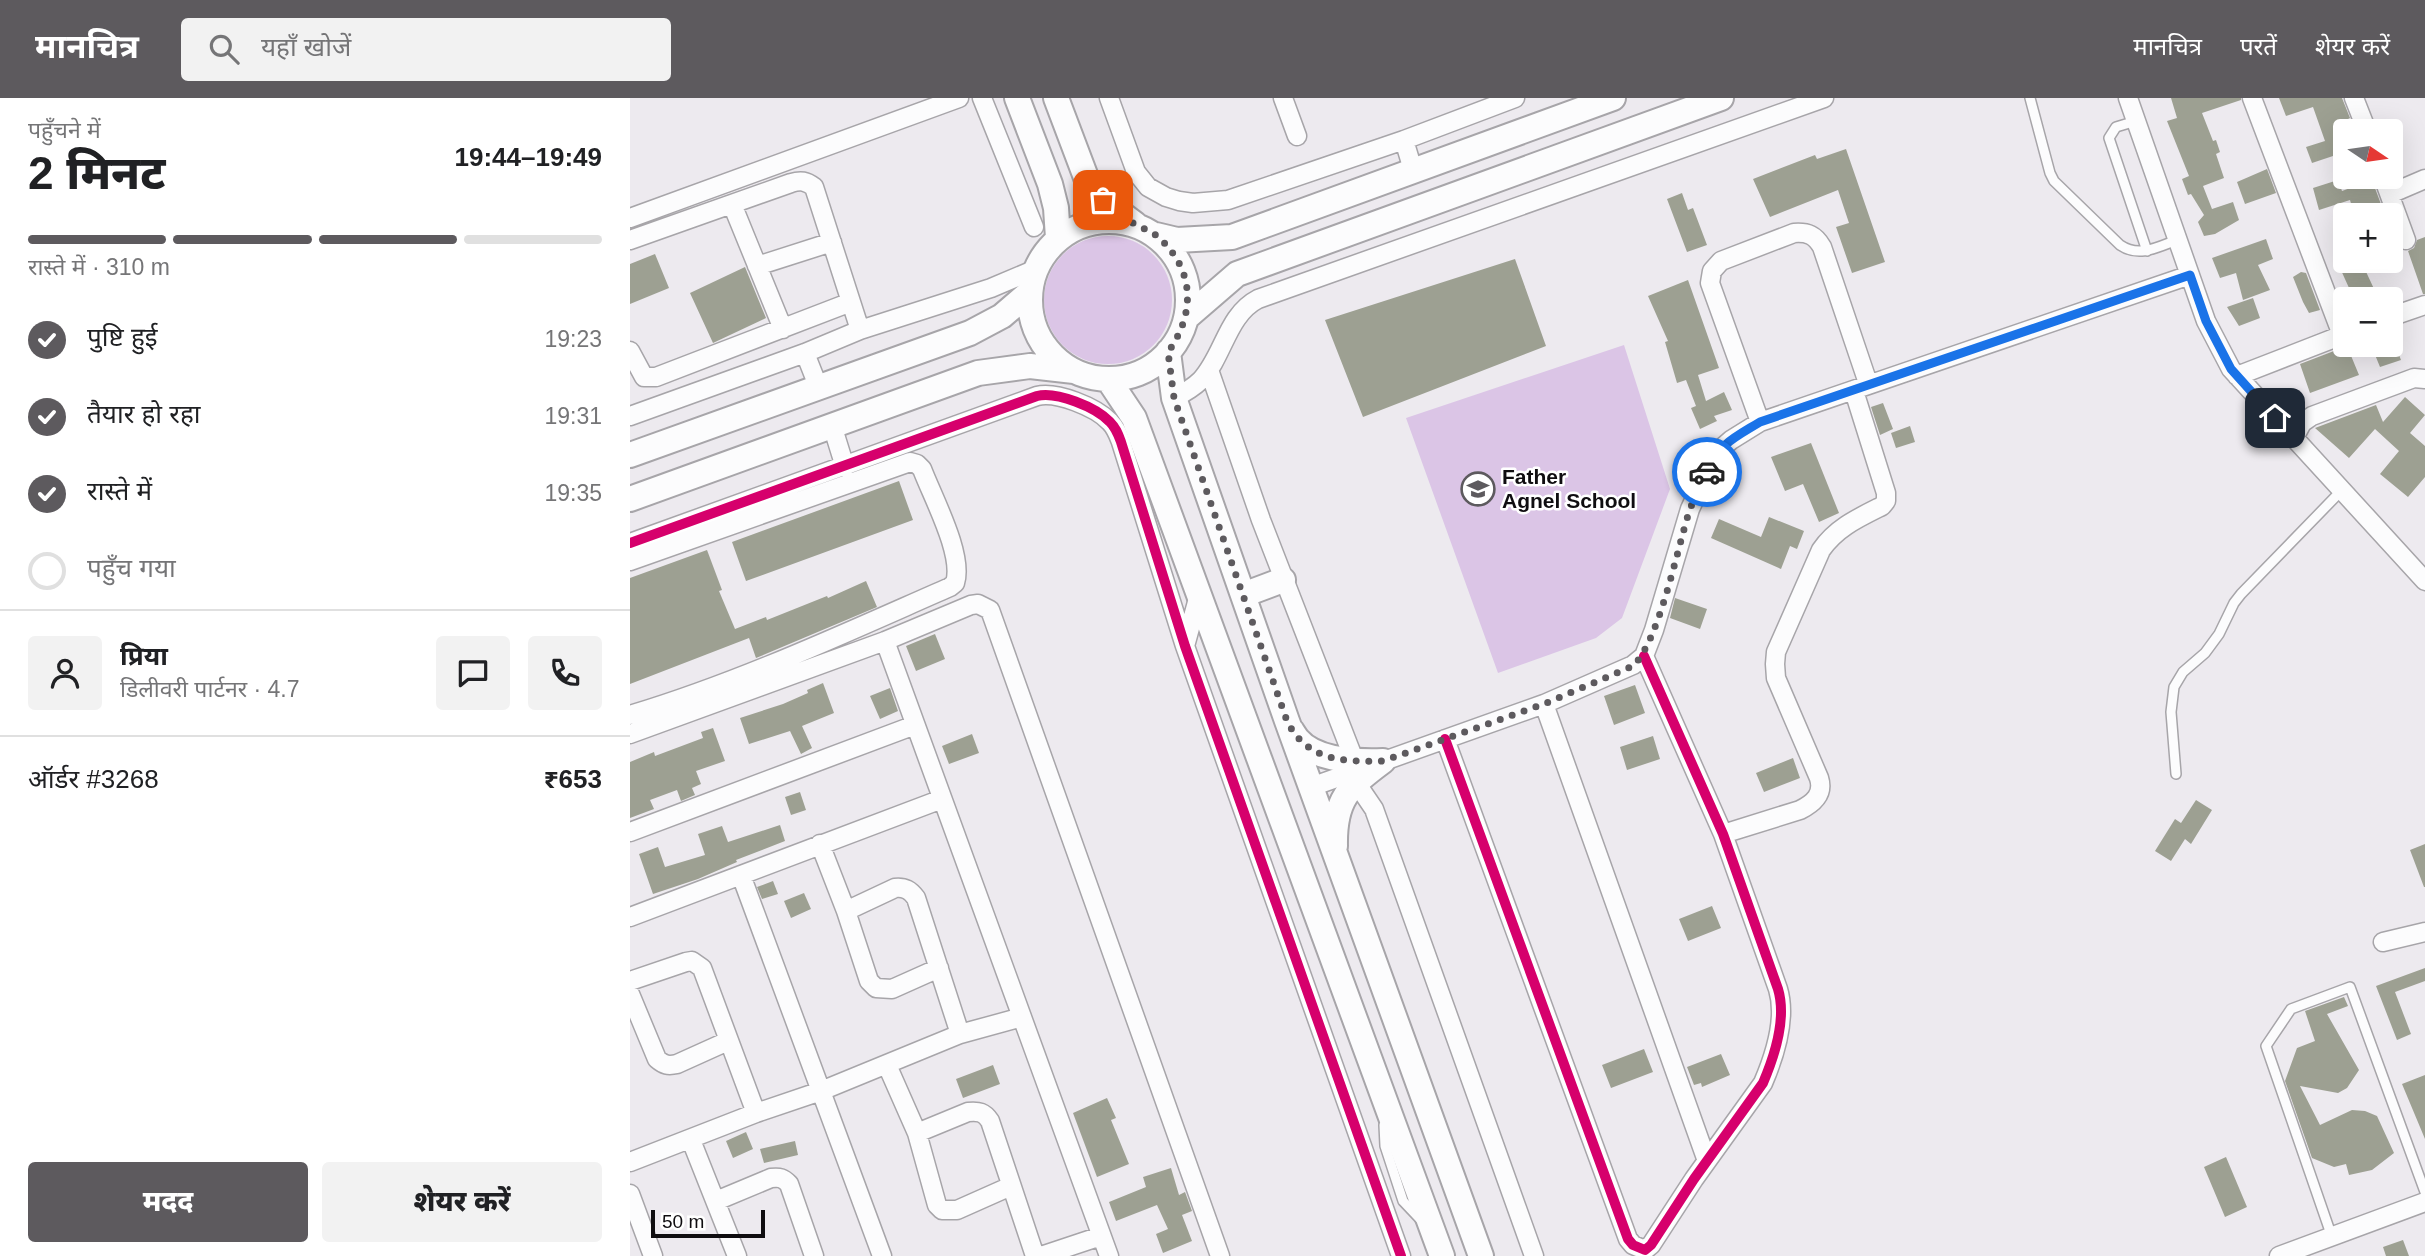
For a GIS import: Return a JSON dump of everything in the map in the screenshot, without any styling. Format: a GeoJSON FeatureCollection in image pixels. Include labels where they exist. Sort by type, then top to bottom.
{"type":"FeatureCollection","features":[{"type":"Feature","properties":{"kind":"street"},"geometry":{"type":"LineString","coordinates":[[630,218],[958,98]]}},
{"type":"Feature","properties":{"kind":"street"},"geometry":{"type":"LineString","coordinates":[[982,98],[1034,227]]}},
{"type":"Feature","properties":{"kind":"street"},"geometry":{"type":"LineString","coordinates":[[1017,98],[1050,184],[1056,208],[1058,238]]}},
{"type":"Feature","properties":{"kind":"street"},"geometry":{"type":"LineString","coordinates":[[630,499],[978,373],[1030,366],[1075,371],[1108,379],[1141,372],[1168,352],[1180,336],[1186,318],[1187,287],[1177,258],[1145,229],[1103,200],[1087,180],[1056,98]]}},
{"type":"Feature","properties":{"kind":"street"},"geometry":{"type":"LineString","coordinates":[[1110,98],[1136,172],[1148,187],[1166,197],[1193,203],[1228,200],[1515,98]]}},
{"type":"Feature","properties":{"kind":"street"},"geometry":{"type":"LineString","coordinates":[[1283,98],[1297,136]]}},
{"type":"Feature","properties":{"kind":"street"},"geometry":{"type":"LineString","coordinates":[[630,455],[970,333],[1002,316],[1033,281],[1046,252],[1058,238],[1095,221],[1145,229],[1177,240],[1232,237],[1613,98]]}},
{"type":"Feature","properties":{"kind":"street"},"geometry":{"type":"LineString","coordinates":[[1186,318],[1237,274],[1721,98]]}},
{"type":"Feature","properties":{"kind":"street"},"geometry":{"type":"LineString","coordinates":[[1174,398],[1189,391],[1209,370],[1239,315],[1248,305],[1824,98]]}},
{"type":"Feature","properties":{"kind":"street"},"geometry":{"type":"LineString","coordinates":[[2128,98],[2206,321],[2231,369],[2425,581]]}},
{"type":"Feature","properties":{"kind":"street"},"geometry":{"type":"LineString","coordinates":[[2252,98],[2333,309]]}},
{"type":"Feature","properties":{"kind":"street"},"geometry":{"type":"LineString","coordinates":[[2354,98],[2362,119]]}},
{"type":"Feature","properties":{"kind":"street"},"geometry":{"type":"LineString","coordinates":[[1404,139],[1413,170]]}},
{"type":"Feature","properties":{"kind":"street"},"geometry":{"type":"LineString","coordinates":[[2389,194],[2425,179]]}},
{"type":"Feature","properties":{"kind":"street"},"geometry":{"type":"LineString","coordinates":[[630,240],[800,180],[808,182],[814,187],[860,330]]}},
{"type":"Feature","properties":{"kind":"street"},"geometry":{"type":"LineString","coordinates":[[2387,189],[2406,240]]}},
{"type":"Feature","properties":{"kind":"street"},"geometry":{"type":"LineString","coordinates":[[732,204],[783,329]]}},
{"type":"Feature","properties":{"kind":"street"},"geometry":{"type":"LineString","coordinates":[[1424,206],[1434,237]]}},
{"type":"Feature","properties":{"kind":"street"},"geometry":{"type":"LineString","coordinates":[[1723,834],[1800,810],[1811,804],[1819,795],[1819,778],[1776,678],[1776,652],[1821,550],[1829,538],[1839,529],[1882,506],[1886,501],[1861,387],[1822,247],[1816,237],[1806,233],[1794,233],[1721,261],[1712,271],[1710,283],[1760,422]]}},
{"type":"Feature","properties":{"kind":"street"},"geometry":{"type":"LineString","coordinates":[[757,266],[832,242]]}},
{"type":"Feature","properties":{"kind":"street"},"geometry":{"type":"LineString","coordinates":[[1335,855],[1338,814],[1355,771],[1544,704],[1633,666],[1643,656],[1654,630],[1690,509],[1716,453],[1731,440],[1760,422],[2190,275]]}},
{"type":"Feature","properties":{"kind":"street"},"geometry":{"type":"LineString","coordinates":[[630,416],[805,353],[860,330],[991,288],[1033,281]]}},
{"type":"Feature","properties":{"kind":"street"},"geometry":{"type":"LineString","coordinates":[[1033,281],[1032,316],[1040,338],[1055,358],[1075,371]]}},
{"type":"Feature","properties":{"kind":"street"},"geometry":{"type":"LineString","coordinates":[[630,351],[644,377],[656,377],[851,302]]}},
{"type":"Feature","properties":{"kind":"street"},"geometry":{"type":"LineString","coordinates":[[2403,313],[2425,305]]}},
{"type":"Feature","properties":{"kind":"street"},"geometry":{"type":"LineString","coordinates":[[2237,376],[2333,339]]}},
{"type":"Feature","properties":{"kind":"street"},"geometry":{"type":"LineString","coordinates":[[1168,352],[1174,398],[1287,721],[1481,1256]]}},
{"type":"Feature","properties":{"kind":"street"},"geometry":{"type":"LineString","coordinates":[[805,353],[818,386]]}},
{"type":"Feature","properties":{"kind":"street"},"geometry":{"type":"LineString","coordinates":[[1209,370],[1283,580],[1355,771],[1377,817],[1534,1256]]}},
{"type":"Feature","properties":{"kind":"street"},"geometry":{"type":"LineString","coordinates":[[656,377],[666,404]]}},
{"type":"Feature","properties":{"kind":"street"},"geometry":{"type":"LineString","coordinates":[[2294,438],[2302,423],[2312,416],[2414,378],[2425,379]]}},
{"type":"Feature","properties":{"kind":"street"},"geometry":{"type":"LineString","coordinates":[[1108,379],[1134,418],[1438,1245]]}},
{"type":"Feature","properties":{"kind":"street"},"geometry":{"type":"LineString","coordinates":[[742,512],[845,467],[1046,394],[1064,398],[1099,413],[1117,431],[1185,646],[1401,1256]]}},
{"type":"Feature","properties":{"kind":"street"},"geometry":{"type":"LineString","coordinates":[[832,425],[845,467]]}},
{"type":"Feature","properties":{"kind":"street"},"geometry":{"type":"LineString","coordinates":[[630,561],[711,523],[742,512],[910,462],[917,464],[922,470],[953,546],[958,575],[950,587],[806,649],[664,705],[630,715]]}},
{"type":"Feature","properties":{"kind":"street"},"geometry":{"type":"LineString","coordinates":[[630,543],[711,523]]}},
{"type":"Feature","properties":{"kind":"street"},"geometry":{"type":"LineString","coordinates":[[1243,595],[1283,580]]}},
{"type":"Feature","properties":{"kind":"street"},"geometry":{"type":"LineString","coordinates":[[1185,646],[1199,595]]}},
{"type":"Feature","properties":{"kind":"street"},"geometry":{"type":"LineString","coordinates":[[630,734],[885,641],[971,605],[978,604],[990,610],[1220,1256]]}},
{"type":"Feature","properties":{"kind":"street"},"geometry":{"type":"LineString","coordinates":[[885,641],[1109,1256]]}},
{"type":"Feature","properties":{"kind":"street"},"geometry":{"type":"LineString","coordinates":[[1445,739],[1628,1239],[1644,1253],[1763,1083],[1770,1066],[1782,1009],[1778,989],[1723,834],[1643,656]]}},
{"type":"Feature","properties":{"kind":"street"},"geometry":{"type":"LineString","coordinates":[[1544,704],[1707,1161]]}},
{"type":"Feature","properties":{"kind":"street"},"geometry":{"type":"LineString","coordinates":[[1287,721],[1295,737],[1314,751],[1355,771]]}},
{"type":"Feature","properties":{"kind":"street"},"geometry":{"type":"LineString","coordinates":[[630,832],[915,725]]}},
{"type":"Feature","properties":{"kind":"street"},"geometry":{"type":"LineString","coordinates":[[1311,787],[1383,761]]}},
{"type":"Feature","properties":{"kind":"street"},"geometry":{"type":"LineString","coordinates":[[630,918],[942,799]]}},
{"type":"Feature","properties":{"kind":"street"},"geometry":{"type":"LineString","coordinates":[[820,844],[869,981],[876,988],[892,989],[939,968]]}},
{"type":"Feature","properties":{"kind":"street"},"geometry":{"type":"LineString","coordinates":[[741,875],[883,1256]]}},
{"type":"Feature","properties":{"kind":"street"},"geometry":{"type":"LineString","coordinates":[[846,911],[895,888],[910,891],[916,898],[960,1034]]}},
{"type":"Feature","properties":{"kind":"street"},"geometry":{"type":"LineString","coordinates":[[2383,943],[2425,932]]}},
{"type":"Feature","properties":{"kind":"street"},"geometry":{"type":"LineString","coordinates":[[630,981],[686,962],[692,961],[702,968],[756,1113]]}},
{"type":"Feature","properties":{"kind":"street"},"geometry":{"type":"LineString","coordinates":[[630,994],[657,1059],[663,1064],[677,1064],[728,1041]]}},
{"type":"Feature","properties":{"kind":"street"},"geometry":{"type":"LineString","coordinates":[[630,1162],[821,1091],[960,1034],[1022,1017]]}},
{"type":"Feature","properties":{"kind":"street"},"geometry":{"type":"LineString","coordinates":[[887,1065],[917,1133],[937,1205],[942,1210],[957,1210],[1011,1186]]}},
{"type":"Feature","properties":{"kind":"street"},"geometry":{"type":"LineString","coordinates":[[917,1133],[968,1112],[985,1114],[990,1121],[1035,1256]]}},
{"type":"Feature","properties":{"kind":"street"},"geometry":{"type":"LineString","coordinates":[[691,1140],[737,1256]]}},
{"type":"Feature","properties":{"kind":"street"},"geometry":{"type":"LineString","coordinates":[[716,1201],[771,1178],[784,1179],[789,1184],[814,1256]]}},
{"type":"Feature","properties":{"kind":"street"},"geometry":{"type":"LineString","coordinates":[[630,1194],[653,1256]]}},
{"type":"Feature","properties":{"kind":"street"},"geometry":{"type":"LineString","coordinates":[[2279,1256],[2425,1202]]}},
{"type":"Feature","properties":{"kind":"street"},"geometry":{"type":"LineString","coordinates":[[1041,1256],[1101,1236]]}},
{"type":"Feature","properties":{"kind":"lane"},"geometry":{"type":"LineString","coordinates":[[2030,98],[2054,181],[2120,245],[2128,251],[2138,253],[2178,240]]}},
{"type":"Feature","properties":{"kind":"lane"},"geometry":{"type":"LineString","coordinates":[[2136,121],[2116,127],[2109,138],[2147,251]]}},
{"type":"Feature","properties":{"kind":"lane"},"geometry":{"type":"LineString","coordinates":[[2176,774],[2171,712],[2174,687],[2183,672],[2205,653],[2219,634],[2241,594],[2342,490]]}},
{"type":"Feature","properties":{"kind":"lane"},"geometry":{"type":"LineString","coordinates":[[2332,1237],[2266,1046],[2291,1009],[2350,987],[2425,1192]]}},
{"type":"Feature","properties":{"kind":"shaded area"},"geometry":{"type":"Polygon","coordinates":[[[1108,236],[1132,241],[1153,255],[1167,276],[1172,300],[1167,324],[1153,345],[1132,359],[1108,364],[1084,359],[1063,345],[1049,324],[1044,300],[1049,276],[1063,255],[1084,241],[1108,236]]]}},
{"type":"Feature","properties":{"kind":"shaded area"},"geometry":{"type":"Polygon","coordinates":[[[1624,345],[1670,489],[1622,618],[1596,638],[1498,673],[1406,418],[1624,345]]]}},
{"type":"Feature","properties":{"kind":"building"},"geometry":{"type":"Polygon","coordinates":[[[2171,98],[2241,98],[2202,113],[2213,141],[2216,140],[2220,152],[2216,154],[2224,178],[2203,186],[2212,209],[2233,202],[2239,220],[2215,234],[2204,236],[2198,222],[2204,215],[2191,194],[2188,195],[2182,179],[2189,176],[2167,121],[2177,118],[2171,98]]]}},
{"type":"Feature","properties":{"kind":"building"},"geometry":{"type":"Polygon","coordinates":[[[2279,98],[2342,98],[2350,118],[2333,119],[2333,156],[2312,163],[2306,147],[2325,141],[2313,107],[2286,116],[2279,98]]]}},
{"type":"Feature","properties":{"kind":"building"},"geometry":{"type":"Polygon","coordinates":[[[1846,149],[1885,262],[1852,273],[1836,227],[1849,223],[1838,190],[1770,217],[1753,179],[1815,155],[1817,159],[1846,149]]]}},
{"type":"Feature","properties":{"kind":"building"},"geometry":{"type":"Polygon","coordinates":[[[2267,169],[2276,193],[2245,204],[2237,182],[2267,169]]]}},
{"type":"Feature","properties":{"kind":"building"},"geometry":{"type":"Polygon","coordinates":[[[2333,182],[2333,189],[2342,191],[2375,189],[2381,203],[2351,203],[2350,200],[2333,203],[2333,205],[2319,210],[2313,188],[2333,182]]]}},
{"type":"Feature","properties":{"kind":"building"},"geometry":{"type":"Polygon","coordinates":[[[1682,193],[1688,210],[1693,208],[1707,245],[1687,252],[1667,199],[1682,193]]]}},
{"type":"Feature","properties":{"kind":"building"},"geometry":{"type":"Polygon","coordinates":[[[2425,237],[2423,294],[2408,251],[2414,248],[2417,240],[2425,237]]]}},
{"type":"Feature","properties":{"kind":"building"},"geometry":{"type":"Polygon","coordinates":[[[2266,239],[2273,259],[2258,265],[2270,290],[2243,300],[2236,273],[2220,278],[2212,258],[2266,239]]]}},
{"type":"Feature","properties":{"kind":"building"},"geometry":{"type":"Polygon","coordinates":[[[655,254],[669,288],[630,304],[630,264],[655,254]]]}},
{"type":"Feature","properties":{"kind":"building"},"geometry":{"type":"Polygon","coordinates":[[[1515,259],[1546,346],[1363,417],[1325,320],[1515,259]]]}},
{"type":"Feature","properties":{"kind":"building"},"geometry":{"type":"Polygon","coordinates":[[[745,267],[766,318],[713,343],[690,293],[745,267]]]}},
{"type":"Feature","properties":{"kind":"building"},"geometry":{"type":"Polygon","coordinates":[[[2301,272],[2306,273],[2320,310],[2309,313],[2303,302],[2293,277],[2301,272]]]}},
{"type":"Feature","properties":{"kind":"building"},"geometry":{"type":"Polygon","coordinates":[[[2342,273],[2367,273],[2373,287],[2349,287],[2342,273]]]}},
{"type":"Feature","properties":{"kind":"building"},"geometry":{"type":"Polygon","coordinates":[[[1688,280],[1719,368],[1698,375],[1706,401],[1724,392],[1732,410],[1714,416],[1717,421],[1700,429],[1691,408],[1696,406],[1686,380],[1677,383],[1665,342],[1668,341],[1648,296],[1688,280]]]}},
{"type":"Feature","properties":{"kind":"building"},"geometry":{"type":"Polygon","coordinates":[[[2253,298],[2260,318],[2239,326],[2227,307],[2253,298]]]}},
{"type":"Feature","properties":{"kind":"building"},"geometry":{"type":"Polygon","coordinates":[[[2333,351],[2333,357],[2352,357],[2359,375],[2310,393],[2300,364],[2333,351]]]}},
{"type":"Feature","properties":{"kind":"building"},"geometry":{"type":"Polygon","coordinates":[[[2376,357],[2400,357],[2401,360],[2380,367],[2376,357]]]}},
{"type":"Feature","properties":{"kind":"building"},"geometry":{"type":"Polygon","coordinates":[[[2405,397],[2425,415],[2410,433],[2425,446],[2425,477],[2408,497],[2380,474],[2399,451],[2375,429],[2349,458],[2315,428],[2376,405],[2383,422],[2405,397]]]}},
{"type":"Feature","properties":{"kind":"building"},"geometry":{"type":"Polygon","coordinates":[[[1883,403],[1893,429],[1880,435],[1871,407],[1883,403]]]}},
{"type":"Feature","properties":{"kind":"building"},"geometry":{"type":"Polygon","coordinates":[[[1910,426],[1915,442],[1896,448],[1891,433],[1910,426]]]}},
{"type":"Feature","properties":{"kind":"building"},"geometry":{"type":"Polygon","coordinates":[[[1811,443],[1839,513],[1819,522],[1803,484],[1785,491],[1771,457],[1811,443]]]}},
{"type":"Feature","properties":{"kind":"building"},"geometry":{"type":"Polygon","coordinates":[[[899,481],[913,520],[746,581],[732,542],[899,481]]]}},
{"type":"Feature","properties":{"kind":"building"},"geometry":{"type":"Polygon","coordinates":[[[1769,517],[1804,531],[1797,549],[1790,546],[1781,569],[1711,538],[1719,519],[1761,537],[1769,517]]]}},
{"type":"Feature","properties":{"kind":"building"},"geometry":{"type":"Polygon","coordinates":[[[707,550],[722,590],[719,591],[735,629],[766,617],[767,620],[827,596],[828,598],[866,581],[877,607],[756,658],[749,638],[630,684],[630,578],[707,550]]]}},
{"type":"Feature","properties":{"kind":"building"},"geometry":{"type":"Polygon","coordinates":[[[1675,598],[1707,609],[1700,629],[1670,618],[1675,598]]]}},
{"type":"Feature","properties":{"kind":"building"},"geometry":{"type":"Polygon","coordinates":[[[935,634],[945,659],[916,671],[906,646],[935,634]]]}},
{"type":"Feature","properties":{"kind":"building"},"geometry":{"type":"Polygon","coordinates":[[[823,683],[834,713],[802,726],[812,748],[801,754],[790,731],[749,744],[740,718],[783,704],[823,683]]]}},
{"type":"Feature","properties":{"kind":"building"},"geometry":{"type":"Polygon","coordinates":[[[1635,685],[1645,713],[1614,725],[1604,696],[1635,685]]]}},
{"type":"Feature","properties":{"kind":"building"},"geometry":{"type":"Polygon","coordinates":[[[890,688],[898,711],[880,719],[870,696],[890,688]]]}},
{"type":"Feature","properties":{"kind":"building"},"geometry":{"type":"Polygon","coordinates":[[[713,728],[725,761],[696,771],[701,784],[692,788],[695,795],[681,801],[677,790],[650,800],[654,809],[630,818],[630,762],[654,752],[655,756],[703,738],[701,732],[713,728]]]}},
{"type":"Feature","properties":{"kind":"building"},"geometry":{"type":"Polygon","coordinates":[[[972,734],[979,753],[949,764],[942,746],[972,734]]]}},
{"type":"Feature","properties":{"kind":"building"},"geometry":{"type":"Polygon","coordinates":[[[1653,736],[1660,759],[1627,770],[1620,747],[1653,736]]]}},
{"type":"Feature","properties":{"kind":"building"},"geometry":{"type":"Polygon","coordinates":[[[1793,758],[1800,778],[1764,792],[1756,773],[1793,758]]]}},
{"type":"Feature","properties":{"kind":"building"},"geometry":{"type":"Polygon","coordinates":[[[800,792],[806,810],[791,815],[785,797],[800,792]]]}},
{"type":"Feature","properties":{"kind":"building"},"geometry":{"type":"Polygon","coordinates":[[[2196,800],[2212,810],[2191,844],[2185,839],[2171,861],[2155,851],[2175,819],[2181,823],[2196,800]]]}},
{"type":"Feature","properties":{"kind":"building"},"geometry":{"type":"Polygon","coordinates":[[[780,825],[785,841],[736,860],[737,862],[698,879],[653,894],[639,854],[658,847],[665,867],[705,855],[698,834],[722,826],[728,842],[780,825]]]}},
{"type":"Feature","properties":{"kind":"building"},"geometry":{"type":"Polygon","coordinates":[[[2425,844],[2425,887],[2424,887],[2410,850],[2425,844]]]}},
{"type":"Feature","properties":{"kind":"building"},"geometry":{"type":"Polygon","coordinates":[[[773,881],[778,894],[762,899],[757,887],[773,881]]]}},
{"type":"Feature","properties":{"kind":"building"},"geometry":{"type":"Polygon","coordinates":[[[804,893],[811,909],[791,918],[784,901],[804,893]]]}},
{"type":"Feature","properties":{"kind":"building"},"geometry":{"type":"Polygon","coordinates":[[[1712,906],[1721,928],[1688,941],[1679,919],[1712,906]]]}},
{"type":"Feature","properties":{"kind":"building"},"geometry":{"type":"Polygon","coordinates":[[[2425,968],[2425,981],[2395,992],[2411,1034],[2397,1040],[2376,986],[2425,968]]]}},
{"type":"Feature","properties":{"kind":"building"},"geometry":{"type":"Polygon","coordinates":[[[2344,997],[2348,1006],[2327,1014],[2359,1070],[2347,1088],[2338,1093],[2300,1086],[2320,1125],[2352,1110],[2377,1116],[2394,1153],[2372,1170],[2349,1175],[2346,1164],[2334,1167],[2312,1158],[2285,1081],[2297,1048],[2315,1041],[2305,1011],[2344,997]]]}},
{"type":"Feature","properties":{"kind":"building"},"geometry":{"type":"Polygon","coordinates":[[[1644,1049],[1653,1072],[1611,1088],[1602,1065],[1644,1049]]]}},
{"type":"Feature","properties":{"kind":"building"},"geometry":{"type":"Polygon","coordinates":[[[1721,1054],[1730,1075],[1702,1087],[1701,1083],[1694,1085],[1687,1067],[1721,1054]]]}},
{"type":"Feature","properties":{"kind":"building"},"geometry":{"type":"Polygon","coordinates":[[[993,1065],[1000,1084],[963,1098],[956,1079],[993,1065]]]}},
{"type":"Feature","properties":{"kind":"building"},"geometry":{"type":"Polygon","coordinates":[[[2425,1075],[2425,1139],[2402,1084],[2425,1075]]]}},
{"type":"Feature","properties":{"kind":"building"},"geometry":{"type":"Polygon","coordinates":[[[1107,1098],[1116,1118],[1111,1120],[1129,1164],[1097,1177],[1073,1113],[1107,1098]]]}},
{"type":"Feature","properties":{"kind":"building"},"geometry":{"type":"Polygon","coordinates":[[[746,1132],[753,1149],[733,1158],[726,1141],[746,1132]]]}},
{"type":"Feature","properties":{"kind":"building"},"geometry":{"type":"Polygon","coordinates":[[[795,1141],[798,1155],[764,1163],[760,1149],[795,1141]]]}},
{"type":"Feature","properties":{"kind":"building"},"geometry":{"type":"Polygon","coordinates":[[[2226,1157],[2247,1207],[2225,1217],[2204,1167],[2226,1157]]]}},
{"type":"Feature","properties":{"kind":"building"},"geometry":{"type":"Polygon","coordinates":[[[1171,1168],[1179,1195],[1185,1192],[1192,1211],[1182,1215],[1192,1241],[1163,1253],[1156,1234],[1168,1229],[1157,1205],[1116,1221],[1109,1202],[1146,1187],[1143,1177],[1171,1168]]]}},
{"type":"Feature","properties":{"kind":"building"},"geometry":{"type":"Polygon","coordinates":[[[2403,1240],[2409,1256],[2386,1256],[2383,1247],[2403,1240]]]}},
{"type":"Feature","properties":{"kind":"cycle path"},"geometry":{"type":"LineString","coordinates":[[630,543],[1037,396],[1065,398],[1104,416],[1121,442],[1185,646],[1401,1256]]}},
{"type":"Feature","properties":{"kind":"cycle path"},"geometry":{"type":"LineString","coordinates":[[1445,739],[1628,1239],[1633,1245],[1645,1250],[1763,1083],[1772,1061],[1781,1012],[1778,989],[1723,834],[1644,656]]}},
{"type":"Feature","properties":{"kind":"way so far"},"geometry":{"type":"LineString","coordinates":[[1103,200],[1135,224],[1156,235],[1177,258],[1187,287],[1186,318],[1180,336],[1168,352],[1174,398],[1287,721],[1295,737],[1314,751],[1335,759],[1355,762],[1383,761],[1544,704],[1633,666],[1643,656],[1654,630],[1690,509],[1707,472]]}},
{"type":"Feature","properties":{"kind":"place","name":"Father Agnel School"},"geometry":{"type":"Point","coordinates":[1478,489]}},
{"type":"Feature","properties":{"kind":"route"},"geometry":{"type":"LineString","coordinates":[[1707,472],[1716,453],[1760,422],[2190,275],[2206,321],[2231,369],[2275,418]]}}]}
